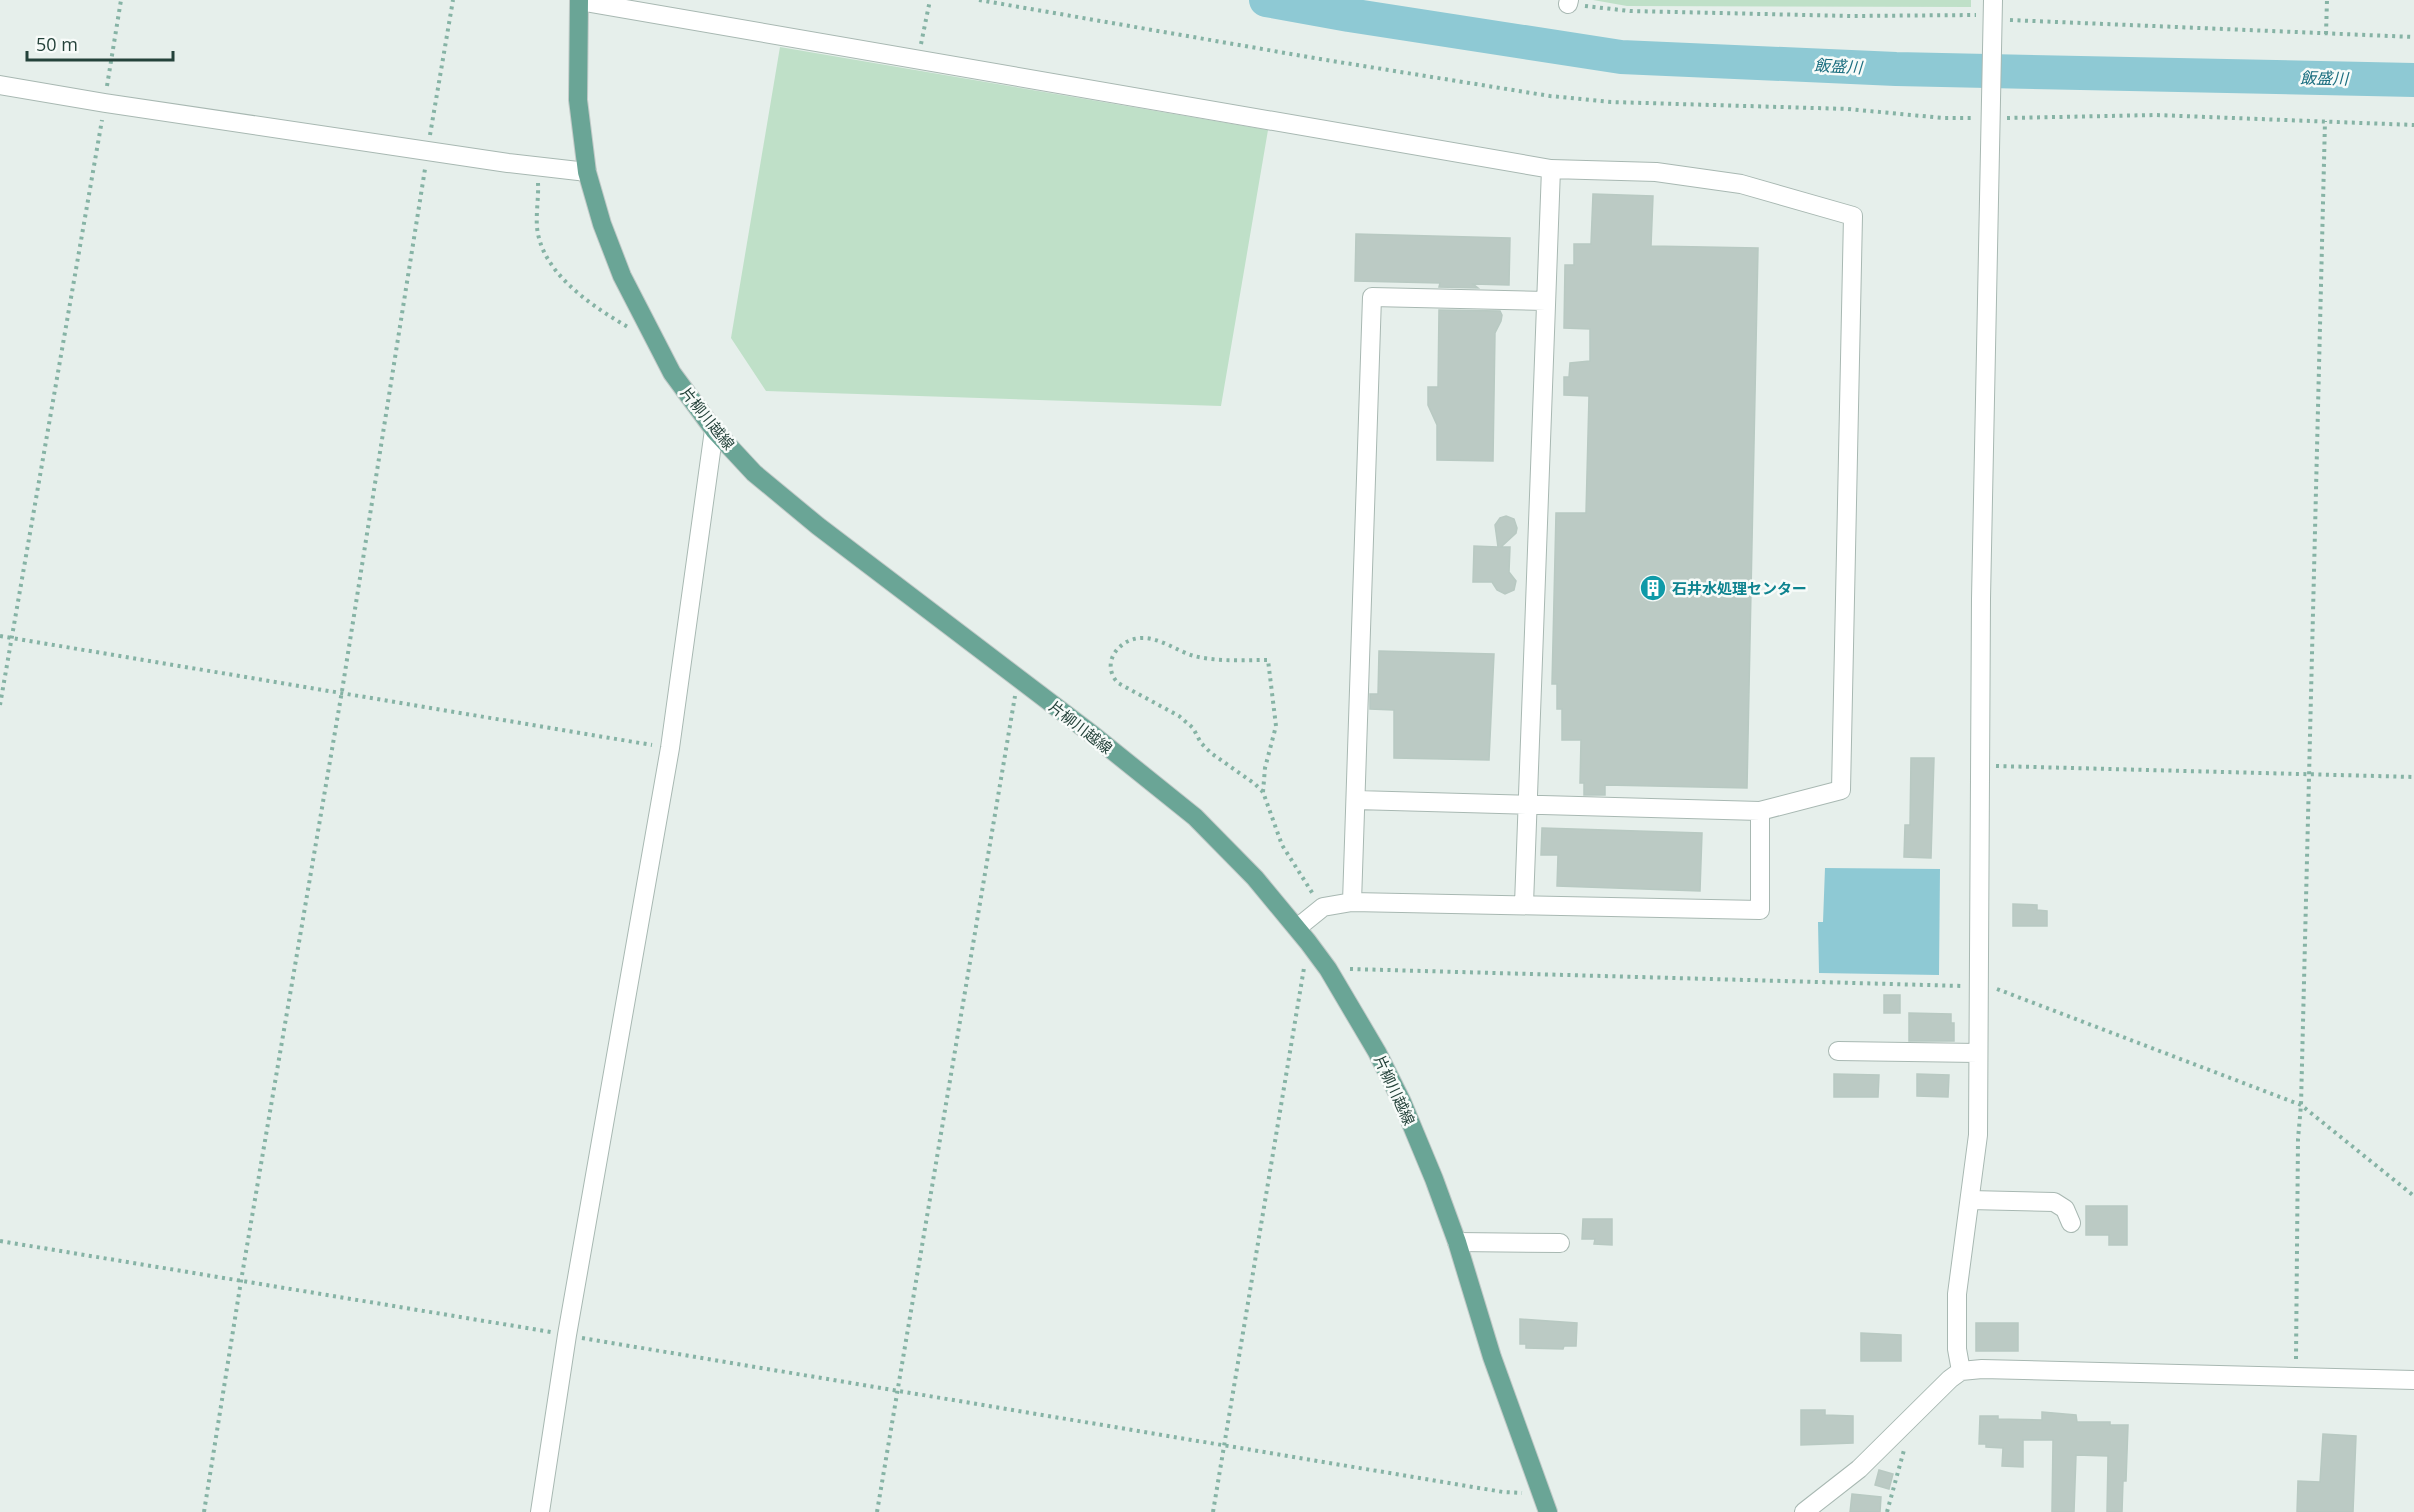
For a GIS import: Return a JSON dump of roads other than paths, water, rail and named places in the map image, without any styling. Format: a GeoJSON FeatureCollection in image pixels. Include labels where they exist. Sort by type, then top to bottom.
{"type":"FeatureCollection","features":[{"type":"Feature","properties":{"kind":"main road","name":"片柳川越線"},"geometry":{"type":"LineString","coordinates":[[579,1],[578,100],[587,172],[602,224],[622,276],[672,373],[714,430],[754,473],[818,526],[1018,678],[1195,818],[1255,878],[1303,935],[1328,969],[1377,1052],[1402,1102],[1457,1242],[1492,1357],[1548,1512]]}},
{"type":"Feature","properties":{"kind":"street"},"geometry":{"type":"LineString","coordinates":[[579,1],[1551,169],[1656,172],[1741,183],[1853,216],[1841,790],[1760,811],[1356,800]]}},
{"type":"Feature","properties":{"kind":"street"},"geometry":{"type":"LineString","coordinates":[[1961,1371],[1957,1349],[1957,1294],[1978,1135],[1977,987],[1981,587],[1993,15]]}},
{"type":"Feature","properties":{"kind":"street"},"geometry":{"type":"LineString","coordinates":[[0,85],[105,103],[508,163],[587,172]]}},
{"type":"Feature","properties":{"kind":"street"},"geometry":{"type":"LineString","coordinates":[[1524,904],[1551,169]]}},
{"type":"Feature","properties":{"kind":"street"},"geometry":{"type":"LineString","coordinates":[[1352,902],[1372,297],[1546,301]]}},
{"type":"Feature","properties":{"kind":"street"},"geometry":{"type":"LineString","coordinates":[[540,1512],[567,1335],[670,748],[714,430]]}},
{"type":"Feature","properties":{"kind":"street"},"geometry":{"type":"LineString","coordinates":[[1303,935],[1323,907],[1352,902],[1760,910],[1760,811]]}},
{"type":"Feature","properties":{"kind":"street"},"geometry":{"type":"LineString","coordinates":[[1838,1051],[1978,1053]]}},
{"type":"Feature","properties":{"kind":"street"},"geometry":{"type":"LineString","coordinates":[[1970,1200],[2054,1202],[2065,1209],[2071,1222]]}},
{"type":"Feature","properties":{"kind":"street"},"geometry":{"type":"LineString","coordinates":[[1457,1242],[1560,1243]]}},
{"type":"Feature","properties":{"kind":"street"},"geometry":{"type":"LineString","coordinates":[[1804,1512],[1859,1469],[1950,1379],[1961,1371],[1982,1369],[2414,1380]]}},
{"type":"Feature","properties":{"kind":"water"},"geometry":{"type":"Polygon","coordinates":[[[1825,868],[1940,869],[1939,975],[1819,973],[1818,922],[1823,922],[1825,868]]]}},
{"type":"Feature","properties":{"kind":"waterway","name":"飯盛川"},"geometry":{"type":"LineString","coordinates":[[1266,0],[1621,57],[1896,69],[2414,80]]}},
{"type":"Feature","properties":{"kind":"place","name":"石井水処理センター"},"geometry":{"type":"Point","coordinates":[1653,588]}}]}
